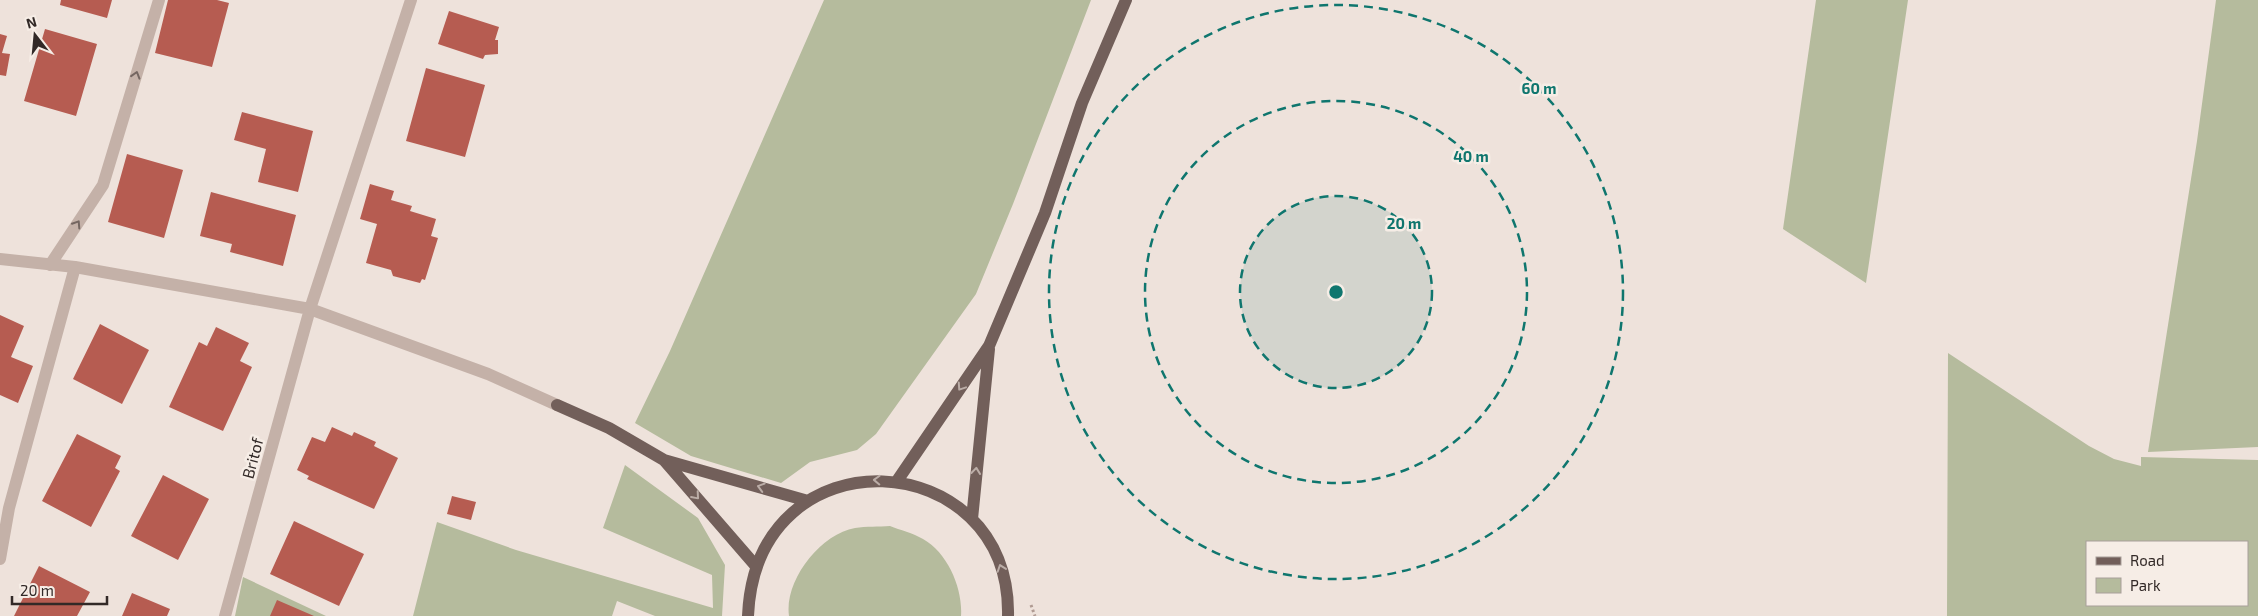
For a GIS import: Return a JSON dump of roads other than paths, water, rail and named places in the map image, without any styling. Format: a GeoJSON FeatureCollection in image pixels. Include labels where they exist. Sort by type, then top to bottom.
{"type":"FeatureCollection","features":[{"type":"Feature","properties":{"kind":"main road"},"geometry":{"type":"LineString","coordinates":[[897,481],[989,346],[1045,213],[1082,103],[1126,0]]}},
{"type":"Feature","properties":{"kind":"main road"},"geometry":{"type":"LineString","coordinates":[[972,519],[989,346]]}},
{"type":"Feature","properties":{"kind":"main road"},"geometry":{"type":"LineString","coordinates":[[557,405],[609,428],[664,460],[808,500]]}},
{"type":"Feature","properties":{"kind":"main road"},"geometry":{"type":"LineString","coordinates":[[664,460],[755,565]]}},
{"type":"Feature","properties":{"kind":"main road"},"geometry":{"type":"LineString","coordinates":[[748,616],[749,592],[755,565],[776,528],[808,500],[836,487],[866,480],[897,481],[937,494],[972,519],[990,542],[1002,569],[1008,598],[1008,616]]}},
{"type":"Feature","properties":{"kind":"street"},"geometry":{"type":"LineString","coordinates":[[50,265],[103,184],[159,0]]}},
{"type":"Feature","properties":{"kind":"street","name":"Britof"},"geometry":{"type":"LineString","coordinates":[[225,616],[310,309],[411,0]]}},
{"type":"Feature","properties":{"kind":"street"},"geometry":{"type":"LineString","coordinates":[[0,259],[76,267],[310,309],[488,374],[557,405]]}},
{"type":"Feature","properties":{"kind":"street"},"geometry":{"type":"LineString","coordinates":[[0,559],[9,508],[76,267]]}}]}
